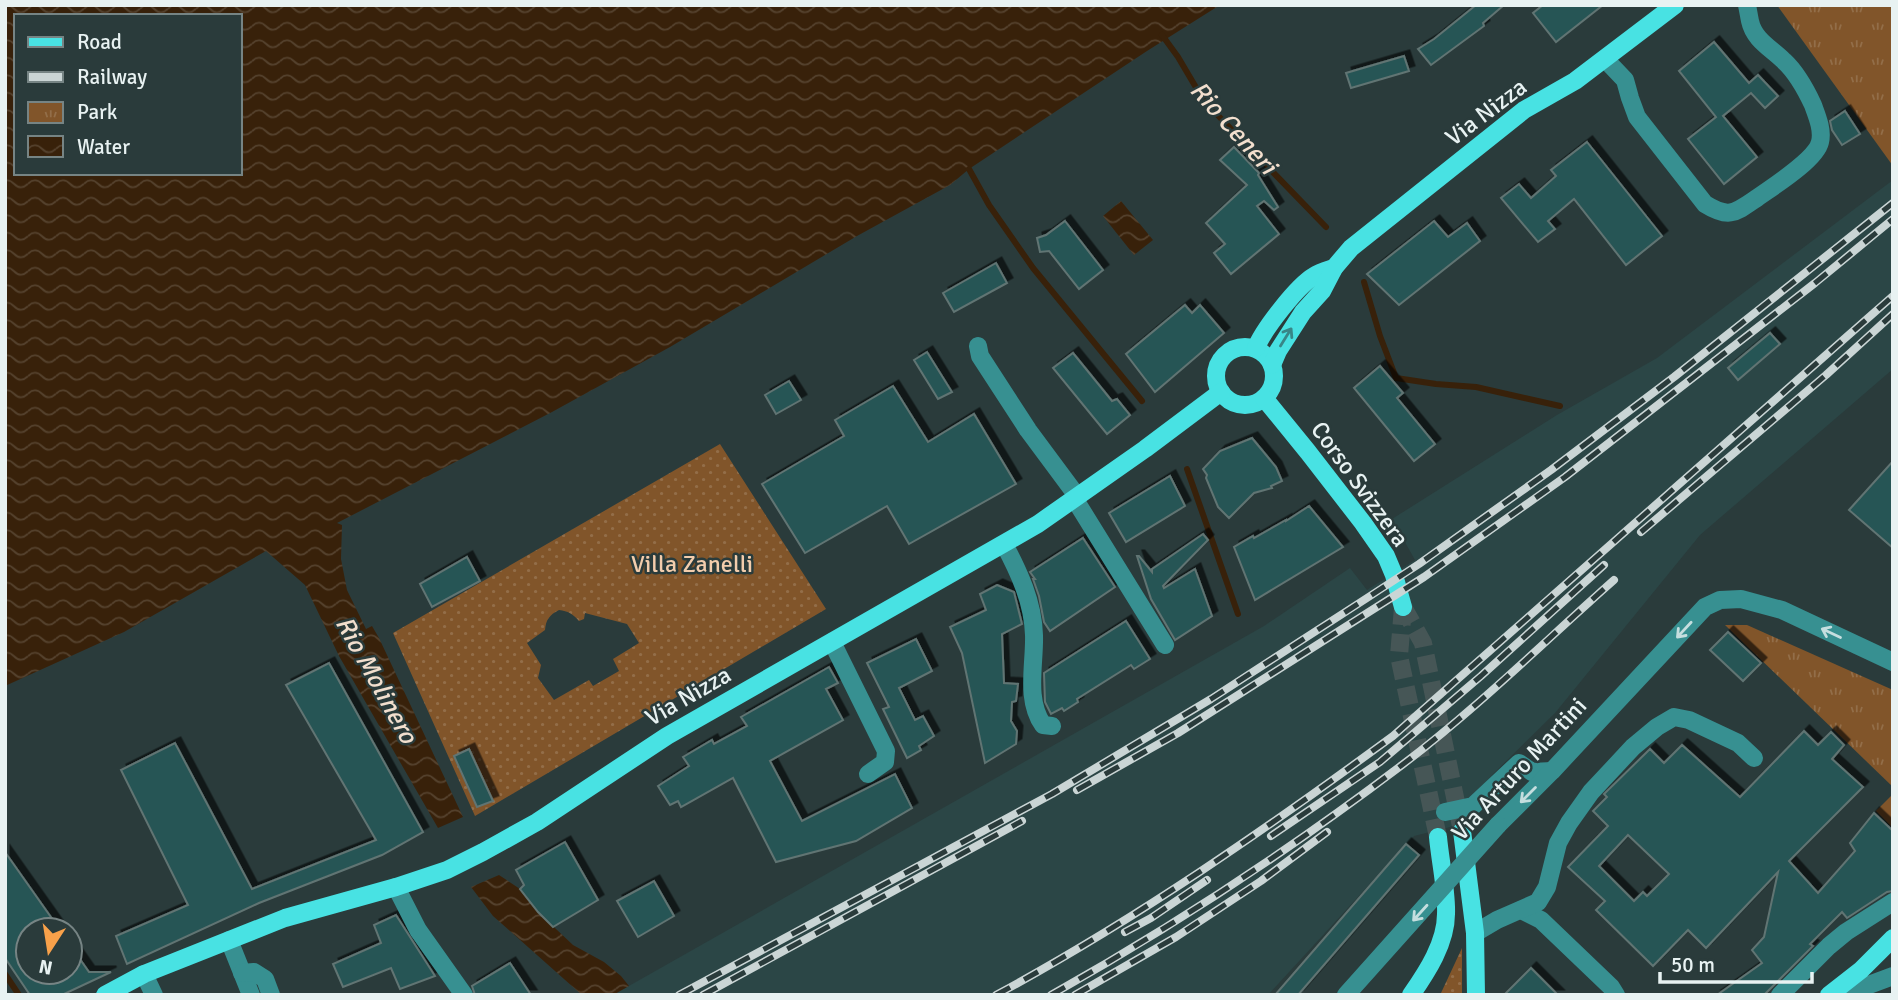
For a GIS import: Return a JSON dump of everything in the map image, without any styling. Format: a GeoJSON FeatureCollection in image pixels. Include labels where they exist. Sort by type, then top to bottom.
{"type":"FeatureCollection","features":[{"type":"Feature","properties":{"kind":"main road","name":"Via Nizza"},"geometry":{"type":"LineString","coordinates":[[1334,268],[1351,248],[1524,110],[1575,81],[1675,5]]}},
{"type":"Feature","properties":{"kind":"main road"},"geometry":{"type":"LineString","coordinates":[[1256,348],[1261,335],[1312,277],[1334,268]]}},
{"type":"Feature","properties":{"kind":"main road"},"geometry":{"type":"LineString","coordinates":[[1272,365],[1297,321],[1322,291],[1334,268]]}},
{"type":"Feature","properties":{"kind":"main road"},"geometry":{"type":"LineString","coordinates":[[1237,347],[1256,348],[1272,365],[1274,373],[1270,391],[1256,403],[1236,404],[1221,392],[1216,384],[1217,366],[1222,357],[1237,347]]}},
{"type":"Feature","properties":{"kind":"main road","name":"Via Nizza"},"geometry":{"type":"LineString","coordinates":[[105,995],[144,974],[285,918],[396,887],[455,867],[505,840],[537,822],[667,736],[1038,524],[1221,392]]}},
{"type":"Feature","properties":{"kind":"main road","name":"Corso Svizzera"},"geometry":{"type":"LineString","coordinates":[[1264,398],[1386,556],[1403,607]]}},
{"type":"Feature","properties":{"kind":"main road"},"geometry":{"type":"LineString","coordinates":[[1462,831],[1475,933],[1476,995]]}},
{"type":"Feature","properties":{"kind":"main road"},"geometry":{"type":"LineString","coordinates":[[1411,995],[1441,943],[1447,915],[1438,837]]}},
{"type":"Feature","properties":{"kind":"main road"},"geometry":{"type":"LineString","coordinates":[[1831,995],[1890,941]]}},
{"type":"Feature","properties":{"kind":"street"},"geometry":{"type":"LineString","coordinates":[[1605,59],[1625,80],[1637,117],[1704,204],[1718,212],[1729,213],[1745,206],[1788,177],[1815,152],[1820,141],[1818,118],[1807,93],[1785,62],[1756,36],[1750,23],[1747,5]]}},
{"type":"Feature","properties":{"kind":"street"},"geometry":{"type":"LineString","coordinates":[[978,346],[980,356],[1075,497],[1165,645]]}},
{"type":"Feature","properties":{"kind":"street"},"geometry":{"type":"LineString","coordinates":[[1004,544],[1021,576],[1034,633],[1033,683],[1036,715],[1042,725],[1052,726]]}},
{"type":"Feature","properties":{"kind":"street","name":"Via Arturo Martini"},"geometry":{"type":"LineString","coordinates":[[1346,995],[1498,825],[1705,607],[1720,600],[1741,599],[1782,610],[1893,662]]}},
{"type":"Feature","properties":{"kind":"street"},"geometry":{"type":"LineString","coordinates":[[832,642],[886,751],[885,762],[868,774]]}},
{"type":"Feature","properties":{"kind":"street"},"geometry":{"type":"LineString","coordinates":[[1475,933],[1538,902],[1547,887],[1558,844],[1569,823],[1591,792],[1633,747],[1657,727],[1674,717],[1689,720],[1738,743],[1754,758]]}},
{"type":"Feature","properties":{"kind":"street"},"geometry":{"type":"LineString","coordinates":[[1445,813],[1473,806],[1519,763],[1531,772],[1552,771]]}},
{"type":"Feature","properties":{"kind":"street"},"geometry":{"type":"LineString","coordinates":[[396,887],[418,930],[464,995]]}},
{"type":"Feature","properties":{"kind":"street"},"geometry":{"type":"LineString","coordinates":[[1780,995],[1846,932],[1893,902]]}},
{"type":"Feature","properties":{"kind":"street"},"geometry":{"type":"LineString","coordinates":[[1521,910],[1541,920],[1611,987],[1616,995]]}},
{"type":"Feature","properties":{"kind":"street"},"geometry":{"type":"LineString","coordinates":[[229,940],[251,995]]}},
{"type":"Feature","properties":{"kind":"street"},"geometry":{"type":"LineString","coordinates":[[243,973],[254,972],[265,979],[271,995]]}},
{"type":"Feature","properties":{"kind":"street"},"geometry":{"type":"LineString","coordinates":[[144,974],[154,995]]}},
{"type":"Feature","properties":{"kind":"street"},"geometry":{"type":"LineString","coordinates":[[1831,995],[1858,989],[1893,976]]}},
{"type":"Feature","properties":{"kind":"shaded area"},"geometry":{"type":"Polygon","coordinates":[[[1893,180],[1893,369],[1700,535],[1555,713],[1473,797],[1474,821],[1414,836],[1268,995],[613,995],[1264,626],[1350,568],[1367,590],[1415,560],[1392,519],[1557,415],[1657,358],[1893,180]]]}},
{"type":"Feature","properties":{"kind":"green space"},"geometry":{"type":"Polygon","coordinates":[[[1777,5],[1893,5],[1893,166],[1777,5]]]}},
{"type":"Feature","properties":{"kind":"green space","name":"Villa Zanelli"},"geometry":{"type":"Polygon","coordinates":[[[720,444],[826,609],[475,816],[393,633],[720,444]],[[559,610],[550,616],[545,630],[527,643],[541,665],[538,678],[554,700],[589,680],[593,686],[619,671],[613,659],[639,643],[627,624],[585,613],[584,619],[579,621],[570,613],[559,610]]]}},
{"type":"Feature","properties":{"kind":"green space"},"geometry":{"type":"Polygon","coordinates":[[[1725,625],[1747,625],[1893,690],[1893,787],[1725,625]]]}},
{"type":"Feature","properties":{"kind":"green space"},"geometry":{"type":"Polygon","coordinates":[[[1893,794],[1893,828],[1876,811],[1893,794]]]}},
{"type":"Feature","properties":{"kind":"green space"},"geometry":{"type":"Polygon","coordinates":[[[1462,948],[1462,995],[1439,995],[1441,993],[1462,948]]]}},
{"type":"Feature","properties":{"kind":"water","name":"Rio Molinero"},"geometry":{"type":"Polygon","coordinates":[[[5,5],[1220,5],[969,169],[950,185],[857,236],[670,347],[552,412],[337,523],[342,525],[341,559],[347,590],[366,629],[372,626],[379,638],[463,817],[438,828],[339,656],[305,585],[266,551],[124,632],[5,686],[5,5]]]}},
{"type":"Feature","properties":{"kind":"water"},"geometry":{"type":"Polygon","coordinates":[[[1121,201],[1153,240],[1134,255],[1103,216],[1121,201]]]}},
{"type":"Feature","properties":{"kind":"water"},"geometry":{"type":"Polygon","coordinates":[[[499,875],[520,889],[538,912],[573,945],[604,962],[629,986],[613,995],[582,995],[493,916],[471,887],[499,875]]]}},
{"type":"Feature","properties":{"kind":"building"},"geometry":{"type":"Polygon","coordinates":[[[1476,5],[1504,5],[1483,23],[1484,26],[1431,65],[1418,49],[1476,5]]]}},
{"type":"Feature","properties":{"kind":"building"},"geometry":{"type":"Polygon","coordinates":[[[1543,5],[1603,5],[1556,42],[1533,13],[1543,5]]]}},
{"type":"Feature","properties":{"kind":"building"},"geometry":{"type":"Polygon","coordinates":[[[1714,42],[1749,83],[1758,75],[1778,96],[1765,108],[1751,93],[1723,116],[1757,157],[1724,184],[1688,139],[1716,117],[1679,71],[1714,42]]]}},
{"type":"Feature","properties":{"kind":"building"},"geometry":{"type":"Polygon","coordinates":[[[1404,56],[1409,71],[1351,88],[1346,73],[1404,56]]]}},
{"type":"Feature","properties":{"kind":"building"},"geometry":{"type":"Polygon","coordinates":[[[1845,111],[1860,134],[1842,145],[1832,130],[1830,121],[1845,111]]]}},
{"type":"Feature","properties":{"kind":"building"},"geometry":{"type":"Polygon","coordinates":[[[1587,142],[1662,236],[1626,265],[1574,199],[1548,221],[1555,229],[1538,242],[1501,198],[1519,184],[1531,198],[1556,176],[1551,170],[1587,142]]]}},
{"type":"Feature","properties":{"kind":"building"},"geometry":{"type":"Polygon","coordinates":[[[1234,147],[1259,173],[1278,207],[1274,210],[1264,201],[1257,206],[1279,234],[1231,274],[1214,253],[1225,244],[1206,223],[1247,185],[1220,160],[1234,147]]]}},
{"type":"Feature","properties":{"kind":"building"},"geometry":{"type":"Polygon","coordinates":[[[1065,221],[1103,270],[1079,289],[1049,251],[1040,252],[1037,238],[1046,235],[1065,221]]]}},
{"type":"Feature","properties":{"kind":"building"},"geometry":{"type":"Polygon","coordinates":[[[1434,221],[1448,237],[1467,223],[1480,241],[1399,305],[1367,274],[1434,221]]]}},
{"type":"Feature","properties":{"kind":"building"},"geometry":{"type":"Polygon","coordinates":[[[996,263],[1007,283],[954,312],[943,293],[996,263]]]}},
{"type":"Feature","properties":{"kind":"building"},"geometry":{"type":"Polygon","coordinates":[[[1185,305],[1192,313],[1200,305],[1224,333],[1155,392],[1126,354],[1185,305]]]}},
{"type":"Feature","properties":{"kind":"building"},"geometry":{"type":"Polygon","coordinates":[[[1770,333],[1780,344],[1738,380],[1728,368],[1770,333]]]}},
{"type":"Feature","properties":{"kind":"building"},"geometry":{"type":"Polygon","coordinates":[[[927,352],[952,392],[938,399],[914,360],[927,352]]]}},
{"type":"Feature","properties":{"kind":"building"},"geometry":{"type":"Polygon","coordinates":[[[1073,353],[1112,401],[1117,399],[1130,415],[1107,434],[1053,368],[1073,353]]]}},
{"type":"Feature","properties":{"kind":"building"},"geometry":{"type":"Polygon","coordinates":[[[1380,366],[1403,393],[1397,398],[1435,444],[1414,461],[1354,388],[1380,366]]]}},
{"type":"Feature","properties":{"kind":"building"},"geometry":{"type":"Polygon","coordinates":[[[789,381],[801,400],[776,414],[765,395],[789,381]]]}},
{"type":"Feature","properties":{"kind":"building"},"geometry":{"type":"Polygon","coordinates":[[[893,386],[928,442],[974,414],[1016,484],[909,544],[887,506],[805,553],[762,484],[844,436],[835,420],[893,386]]]}},
{"type":"Feature","properties":{"kind":"building"},"geometry":{"type":"Polygon","coordinates":[[[1252,438],[1276,467],[1282,481],[1271,486],[1272,488],[1254,493],[1229,518],[1218,507],[1203,469],[1220,451],[1252,438]]]}},
{"type":"Feature","properties":{"kind":"building"},"geometry":{"type":"Polygon","coordinates":[[[1893,461],[1893,548],[1849,510],[1893,461]]]}},
{"type":"Feature","properties":{"kind":"building"},"geometry":{"type":"Polygon","coordinates":[[[1170,476],[1185,506],[1126,542],[1109,513],[1170,476]]]}},
{"type":"Feature","properties":{"kind":"building"},"geometry":{"type":"Polygon","coordinates":[[[1309,506],[1343,547],[1255,600],[1234,547],[1286,521],[1309,506]]]}},
{"type":"Feature","properties":{"kind":"building"},"geometry":{"type":"Polygon","coordinates":[[[1203,534],[1208,540],[1163,586],[1164,588],[1195,569],[1212,616],[1175,640],[1151,599],[1137,556],[1152,572],[1152,569],[1203,534]]]}},
{"type":"Feature","properties":{"kind":"building"},"geometry":{"type":"Polygon","coordinates":[[[1083,538],[1115,587],[1050,631],[1044,622],[1035,579],[1030,572],[1083,538]]]}},
{"type":"Feature","properties":{"kind":"building"},"geometry":{"type":"Polygon","coordinates":[[[467,557],[480,581],[432,607],[420,584],[467,557]]]}},
{"type":"Feature","properties":{"kind":"building"},"geometry":{"type":"Polygon","coordinates":[[[997,585],[1014,592],[1022,624],[1002,634],[1004,683],[1018,684],[1016,701],[1012,702],[1011,721],[1017,731],[1016,744],[985,763],[962,653],[950,627],[986,610],[980,594],[997,585]]]}},
{"type":"Feature","properties":{"kind":"building"},"geometry":{"type":"Polygon","coordinates":[[[1126,621],[1150,659],[1134,669],[1131,665],[1077,699],[1078,702],[1064,711],[1062,708],[1051,714],[1045,702],[1044,673],[1126,621]]]}},
{"type":"Feature","properties":{"kind":"building"},"geometry":{"type":"Polygon","coordinates":[[[1728,632],[1761,663],[1743,681],[1710,650],[1728,632]]]}},
{"type":"Feature","properties":{"kind":"building"},"geometry":{"type":"Polygon","coordinates":[[[916,639],[932,671],[899,688],[915,720],[923,716],[934,736],[919,746],[921,750],[907,758],[883,709],[889,707],[867,663],[916,639]]]}},
{"type":"Feature","properties":{"kind":"building"},"geometry":{"type":"Polygon","coordinates":[[[329,663],[423,832],[382,855],[259,903],[127,964],[116,936],[188,905],[121,770],[175,743],[252,889],[376,840],[286,685],[329,663]]]}},
{"type":"Feature","properties":{"kind":"building"},"geometry":{"type":"Polygon","coordinates":[[[829,667],[838,683],[826,689],[843,720],[770,761],[802,821],[895,774],[912,808],[856,841],[776,862],[733,778],[681,807],[678,801],[670,805],[658,786],[689,766],[683,757],[712,740],[714,744],[747,726],[741,717],[829,667]]]}},
{"type":"Feature","properties":{"kind":"building"},"geometry":{"type":"Polygon","coordinates":[[[1804,731],[1818,745],[1831,732],[1844,745],[1832,759],[1863,787],[1789,861],[1818,893],[1855,851],[1850,843],[1874,813],[1893,831],[1893,891],[1887,892],[1847,918],[1842,912],[1810,944],[1813,946],[1764,995],[1717,995],[1762,963],[1752,950],[1764,937],[1778,872],[1706,948],[1688,930],[1653,966],[1596,910],[1605,901],[1568,867],[1608,826],[1593,811],[1607,797],[1604,794],[1650,749],[1664,763],[1682,745],[1740,797],[1804,731]],[[1628,835],[1599,866],[1634,901],[1643,892],[1647,896],[1669,874],[1628,835]]]}},
{"type":"Feature","properties":{"kind":"building"},"geometry":{"type":"Polygon","coordinates":[[[469,749],[493,801],[477,807],[454,756],[469,749]]]}},
{"type":"Feature","properties":{"kind":"building"},"geometry":{"type":"Polygon","coordinates":[[[565,842],[598,900],[553,927],[520,889],[524,885],[516,870],[565,842]]]}},
{"type":"Feature","properties":{"kind":"building"},"geometry":{"type":"Polygon","coordinates":[[[1406,844],[1419,855],[1298,995],[1275,995],[1406,844]]]}},
{"type":"Feature","properties":{"kind":"building"},"geometry":{"type":"Polygon","coordinates":[[[5,852],[50,916],[14,916],[14,971],[5,958],[5,852]]]}},
{"type":"Feature","properties":{"kind":"building"},"geometry":{"type":"Polygon","coordinates":[[[654,881],[674,916],[638,937],[617,901],[654,881]]]}},
{"type":"Feature","properties":{"kind":"building"},"geometry":{"type":"Polygon","coordinates":[[[396,915],[435,976],[400,989],[391,968],[343,987],[333,964],[381,943],[374,925],[396,915]]]}},
{"type":"Feature","properties":{"kind":"building"},"geometry":{"type":"Polygon","coordinates":[[[510,963],[531,995],[475,995],[472,986],[510,963]]]}},
{"type":"Feature","properties":{"kind":"building"},"geometry":{"type":"Polygon","coordinates":[[[84,965],[89,972],[111,972],[84,985],[84,965]]]}},
{"type":"Feature","properties":{"kind":"building"},"geometry":{"type":"Polygon","coordinates":[[[1531,968],[1558,995],[1504,995],[1531,968]]]}},
{"type":"Feature","properties":{"kind":"building"},"geometry":{"type":"Polygon","coordinates":[[[24,986],[81,986],[62,995],[30,995],[24,986]]]}},
{"type":"Feature","properties":{"kind":"waterway","name":"Rio Ceneri"},"geometry":{"type":"LineString","coordinates":[[1162,35],[1204,101],[1326,227]]}},
{"type":"Feature","properties":{"kind":"waterway"},"geometry":{"type":"LineString","coordinates":[[969,169],[989,205],[1033,268],[1142,401]]}},
{"type":"Feature","properties":{"kind":"waterway","name":"Rio Ceneri"},"geometry":{"type":"LineString","coordinates":[[1364,282],[1396,378],[1476,387],[1560,406]]}},
{"type":"Feature","properties":{"kind":"waterway"},"geometry":{"type":"LineString","coordinates":[[1187,469],[1238,614]]}},
{"type":"Feature","properties":{"kind":"waterway"},"geometry":{"type":"LineString","coordinates":[[5,974],[19,995]]}},
{"type":"Feature","properties":{"kind":"tunnel"},"geometry":{"type":"LineString","coordinates":[[1403,607],[1399,656],[1438,837]]}},
{"type":"Feature","properties":{"kind":"tunnel"},"geometry":{"type":"LineString","coordinates":[[1403,607],[1423,643],[1462,831]]}},
{"type":"Feature","properties":{"kind":"railway"},"geometry":{"type":"LineString","coordinates":[[679,995],[1052,794],[1211,699],[1367,598],[1551,470],[1674,377],[1893,203]]}},
{"type":"Feature","properties":{"kind":"railway"},"geometry":{"type":"LineString","coordinates":[[1077,790],[1178,733],[1424,577],[1565,477],[1893,219]]}},
{"type":"Feature","properties":{"kind":"railway"},"geometry":{"type":"LineString","coordinates":[[996,995],[1099,936],[1199,873],[1393,736],[1893,296]]}},
{"type":"Feature","properties":{"kind":"railway"},"geometry":{"type":"LineString","coordinates":[[1641,532],[1826,375],[1893,314]]}},
{"type":"Feature","properties":{"kind":"railway"},"geometry":{"type":"LineString","coordinates":[[1271,836],[1380,762],[1481,676],[1604,565]]}},
{"type":"Feature","properties":{"kind":"railway"},"geometry":{"type":"LineString","coordinates":[[1051,995],[1186,914],[1274,857],[1360,796],[1456,721],[1614,580]]}},
{"type":"Feature","properties":{"kind":"railway"},"geometry":{"type":"LineString","coordinates":[[703,995],[1022,821]]}},
{"type":"Feature","properties":{"kind":"railway"},"geometry":{"type":"LineString","coordinates":[[1075,995],[1176,937],[1261,881],[1327,832]]}},
{"type":"Feature","properties":{"kind":"railway"},"geometry":{"type":"LineString","coordinates":[[1125,932],[1151,918],[1207,880]]}}]}
